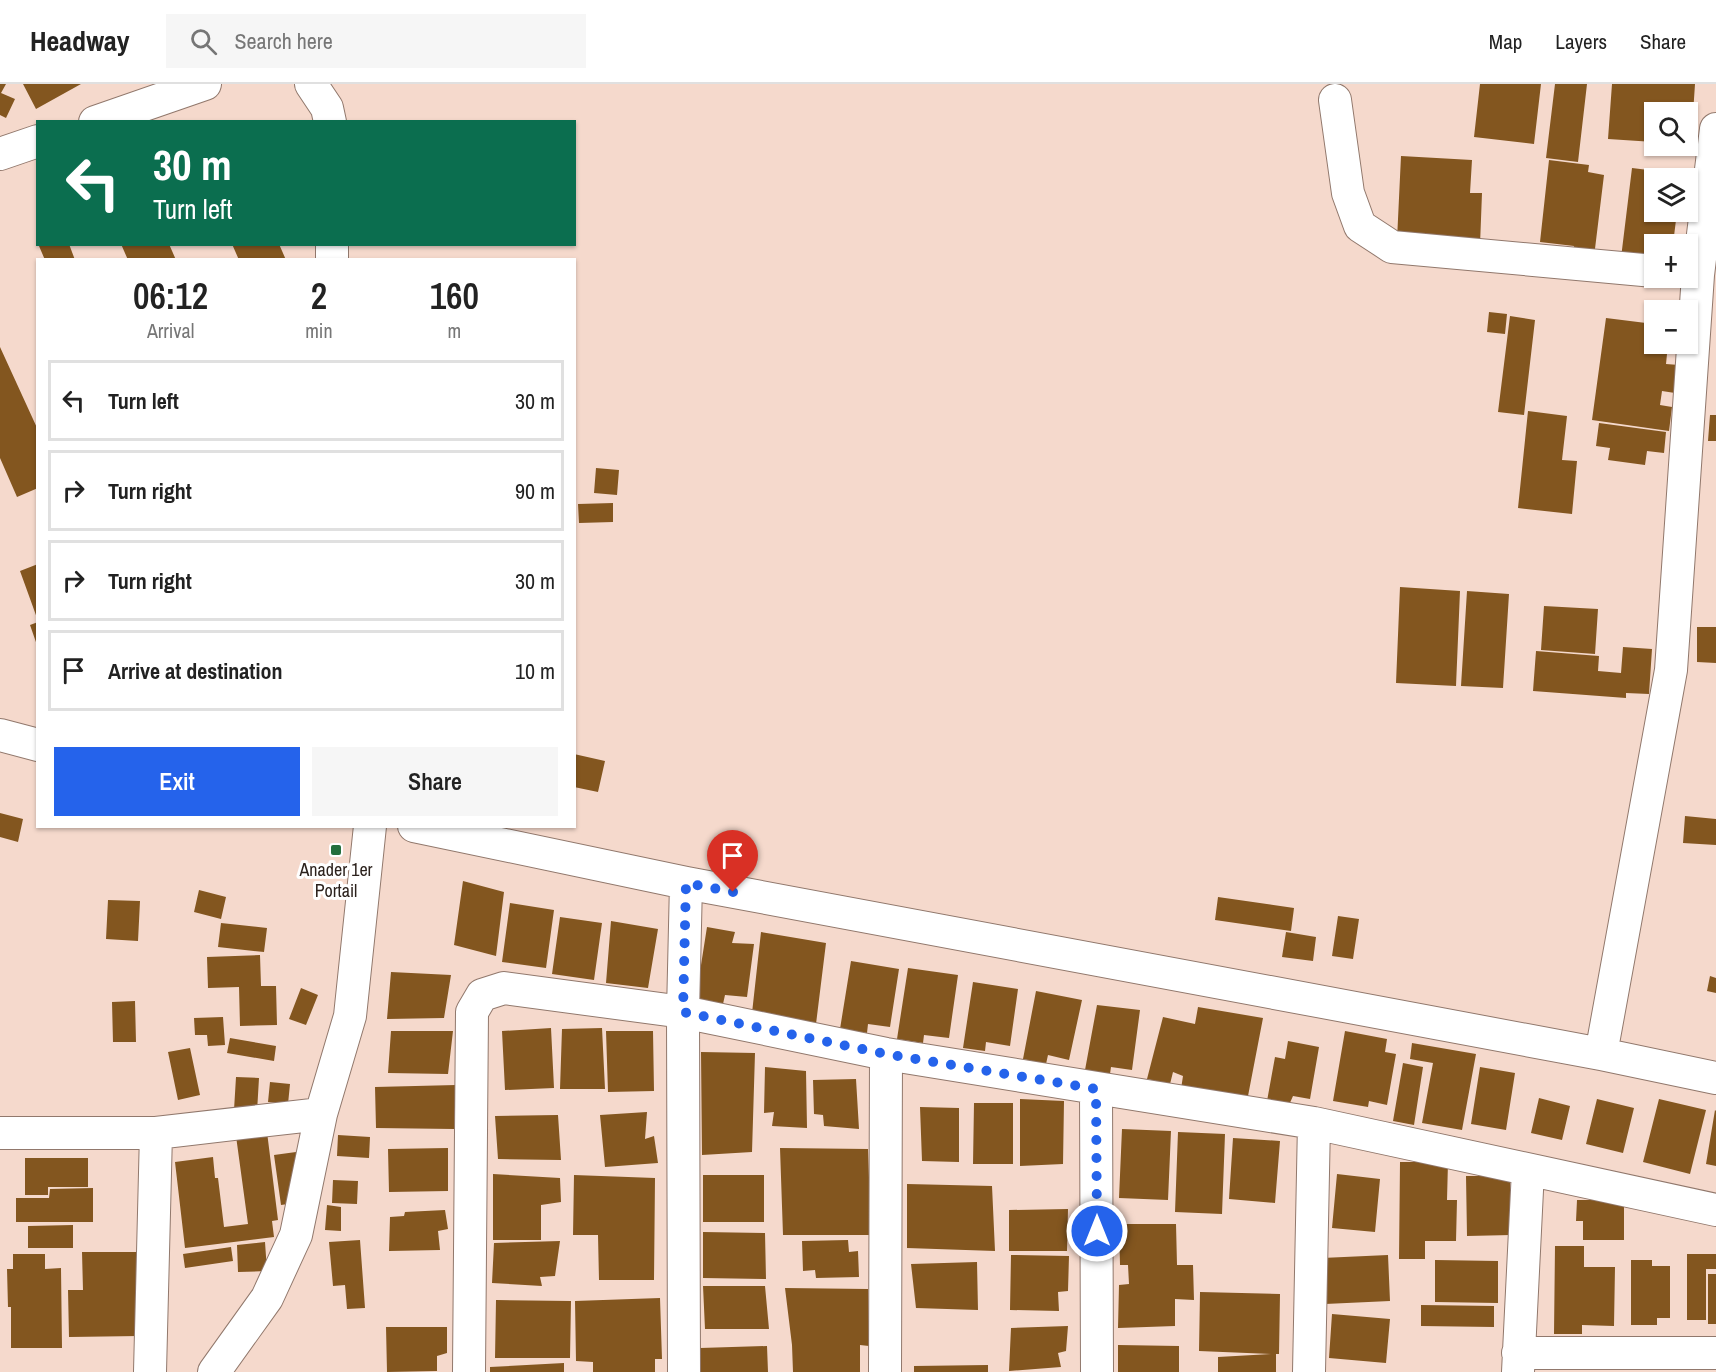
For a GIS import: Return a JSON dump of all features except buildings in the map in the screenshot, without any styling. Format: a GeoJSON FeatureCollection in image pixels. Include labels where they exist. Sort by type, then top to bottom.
{"type":"FeatureCollection","features":[{"type":"Feature","properties":{"kind":"street"},"geometry":{"type":"LineString","coordinates":[[102,120],[205,84]]}},
{"type":"Feature","properties":{"kind":"street"},"geometry":{"type":"LineString","coordinates":[[311,84],[327,108],[330,120]]}},
{"type":"Feature","properties":{"kind":"street"},"geometry":{"type":"LineString","coordinates":[[1335,100],[1348,194],[1360,226],[1392,247],[1644,270]]}},
{"type":"Feature","properties":{"kind":"street"},"geometry":{"type":"LineString","coordinates":[[1600,1054],[1671,670],[1700,276],[1716,129]]}},
{"type":"Feature","properties":{"kind":"street"},"geometry":{"type":"LineString","coordinates":[[0,154],[36,142]]}},
{"type":"Feature","properties":{"kind":"street"},"geometry":{"type":"LineString","coordinates":[[0,735],[36,744]]}},
{"type":"Feature","properties":{"kind":"street"},"geometry":{"type":"LineString","coordinates":[[214,1372],[267,1298],[296,1235],[321,1114],[350,1016],[370,828]]}},
{"type":"Feature","properties":{"kind":"street"},"geometry":{"type":"LineString","coordinates":[[424,828],[686,883],[1600,1054],[1716,1078]]}},
{"type":"Feature","properties":{"kind":"street"},"geometry":{"type":"LineString","coordinates":[[684,1372],[683,1012],[686,883]]}},
{"type":"Feature","properties":{"kind":"street"},"geometry":{"type":"LineString","coordinates":[[469,1372],[472,1012],[482,995],[504,988],[683,1012],[886,1054],[1314,1123],[1716,1210]]}},
{"type":"Feature","properties":{"kind":"street"},"geometry":{"type":"LineString","coordinates":[[885,1372],[886,1054]]}},
{"type":"Feature","properties":{"kind":"street"},"geometry":{"type":"LineString","coordinates":[[1096,1089],[1097,1372]]}},
{"type":"Feature","properties":{"kind":"street"},"geometry":{"type":"LineString","coordinates":[[0,1133],[156,1133],[321,1114]]}},
{"type":"Feature","properties":{"kind":"street"},"geometry":{"type":"LineString","coordinates":[[1309,1372],[1314,1123]]}},
{"type":"Feature","properties":{"kind":"street"},"geometry":{"type":"LineString","coordinates":[[150,1372],[156,1133]]}},
{"type":"Feature","properties":{"kind":"street"},"geometry":{"type":"LineString","coordinates":[[1528,1170],[1518,1363],[1716,1353]]}},
{"type":"Feature","properties":{"kind":"place","name":"Anader 1er Portail"},"geometry":{"type":"Point","coordinates":[336,850]}},
{"type":"Feature","properties":{"kind":"route"},"geometry":{"type":"LineString","coordinates":[[733,892],[686,883],[683,1012],[886,1054],[1096,1089],[1097,1231]]}}]}
